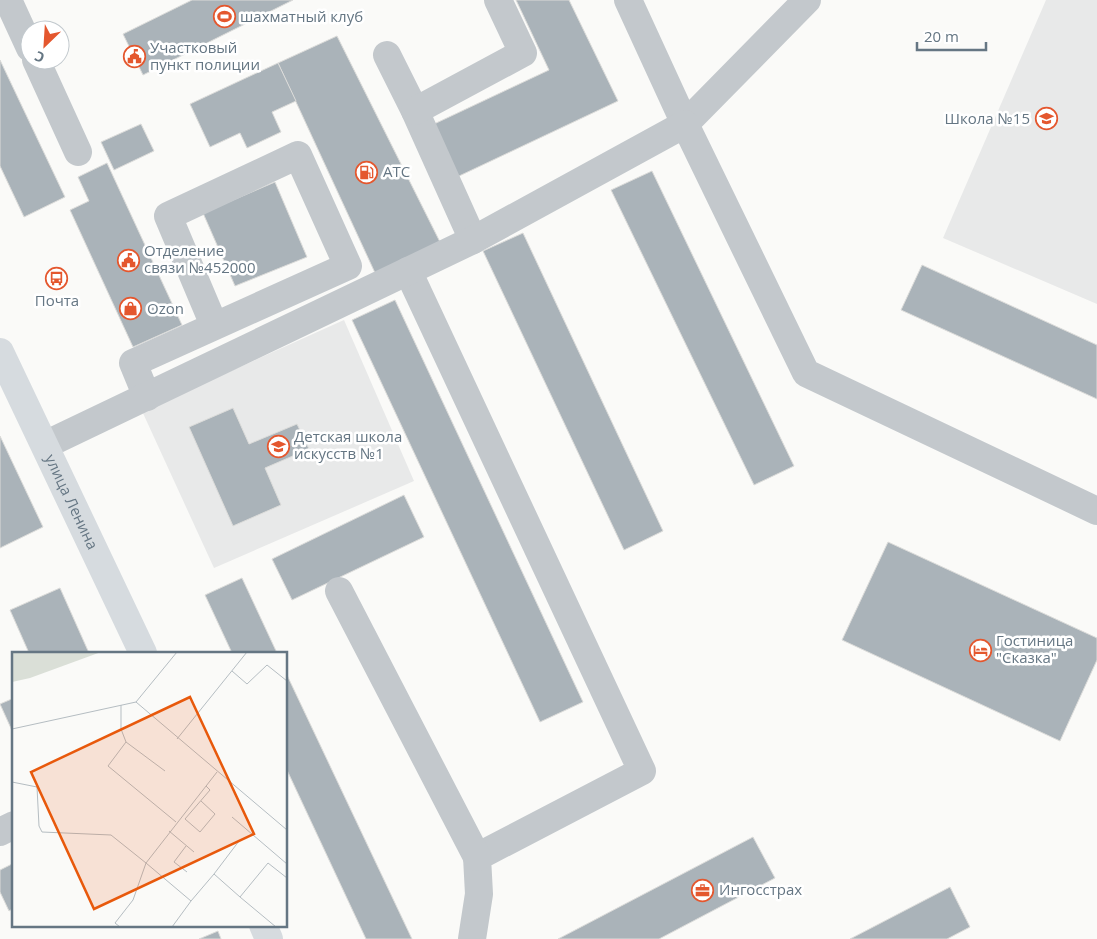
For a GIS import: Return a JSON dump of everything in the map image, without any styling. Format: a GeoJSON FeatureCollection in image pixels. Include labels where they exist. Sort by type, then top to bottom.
{"type":"FeatureCollection","features":[{"type":"Feature","properties":{"kind":"main road","name":"улица Ленина"},"geometry":{"type":"LineString","coordinates":[[0,352],[143,652]]}},
{"type":"Feature","properties":{"kind":"main road"},"geometry":{"type":"LineString","coordinates":[[263,926],[269,939]]}},
{"type":"Feature","properties":{"kind":"street"},"geometry":{"type":"LineString","coordinates":[[8,0],[20,26]]}},
{"type":"Feature","properties":{"kind":"street"},"geometry":{"type":"LineString","coordinates":[[415,111],[523,53],[498,0]]}},
{"type":"Feature","properties":{"kind":"street"},"geometry":{"type":"LineString","coordinates":[[628,0],[685,124],[806,372],[1097,511]]}},
{"type":"Feature","properties":{"kind":"street"},"geometry":{"type":"LineString","coordinates":[[44,445],[473,240],[685,124],[807,0]]}},
{"type":"Feature","properties":{"kind":"street"},"geometry":{"type":"LineString","coordinates":[[387,55],[415,111],[473,240]]}},
{"type":"Feature","properties":{"kind":"street"},"geometry":{"type":"LineString","coordinates":[[41,70],[78,152]]}},
{"type":"Feature","properties":{"kind":"street"},"geometry":{"type":"LineString","coordinates":[[147,397],[133,363],[348,266],[298,155],[168,216],[214,325]]}},
{"type":"Feature","properties":{"kind":"street"},"geometry":{"type":"LineString","coordinates":[[408,271],[642,771],[477,857]]}},
{"type":"Feature","properties":{"kind":"street"},"geometry":{"type":"LineString","coordinates":[[339,591],[477,857],[480,894],[472,939]]}},
{"type":"Feature","properties":{"kind":"street"},"geometry":{"type":"LineString","coordinates":[[0,832],[12,826]]}},
{"type":"Feature","properties":{"kind":"shaded area","name":"Школа №15"},"geometry":{"type":"Polygon","coordinates":[[[1046,0],[1097,0],[1097,304],[943,238],[1046,0]]]}},
{"type":"Feature","properties":{"kind":"shaded area","name":"Детская школа искусств №1"},"geometry":{"type":"Polygon","coordinates":[[[344,320],[414,481],[214,568],[142,411],[344,320]]]}},
{"type":"Feature","properties":{"kind":"building"},"geometry":{"type":"Polygon","coordinates":[[[192,0],[293,0],[143,75],[123,34],[192,0]]]}},
{"type":"Feature","properties":{"kind":"building"},"geometry":{"type":"Polygon","coordinates":[[[516,0],[569,0],[618,101],[457,177],[432,125],[549,70],[516,0]]]}},
{"type":"Feature","properties":{"kind":"building","name":"АТС"},"geometry":{"type":"Polygon","coordinates":[[[337,36],[441,244],[376,275],[278,63],[337,36]]]}},
{"type":"Feature","properties":{"kind":"building"},"geometry":{"type":"Polygon","coordinates":[[[0,60],[65,197],[24,217],[0,166],[0,60]]]}},
{"type":"Feature","properties":{"kind":"building"},"geometry":{"type":"Polygon","coordinates":[[[278,63],[296,101],[272,112],[281,132],[247,148],[240,133],[210,147],[190,104],[278,63]]]}},
{"type":"Feature","properties":{"kind":"building"},"geometry":{"type":"Polygon","coordinates":[[[141,124],[154,151],[114,170],[101,142],[141,124]]]}},
{"type":"Feature","properties":{"kind":"building"},"geometry":{"type":"Polygon","coordinates":[[[107,163],[182,325],[133,347],[70,210],[89,201],[78,177],[107,163]]]}},
{"type":"Feature","properties":{"kind":"building"},"geometry":{"type":"Polygon","coordinates":[[[652,171],[794,466],[754,485],[611,190],[652,171]]]}},
{"type":"Feature","properties":{"kind":"building"},"geometry":{"type":"Polygon","coordinates":[[[275,182],[307,257],[235,286],[203,213],[275,182]]]}},
{"type":"Feature","properties":{"kind":"building"},"geometry":{"type":"Polygon","coordinates":[[[523,233],[663,531],[624,550],[483,251],[523,233]]]}},
{"type":"Feature","properties":{"kind":"building"},"geometry":{"type":"Polygon","coordinates":[[[922,265],[1097,345],[1097,399],[901,310],[922,265]]]}},
{"type":"Feature","properties":{"kind":"building"},"geometry":{"type":"Polygon","coordinates":[[[395,300],[583,702],[540,722],[352,320],[395,300]]]}},
{"type":"Feature","properties":{"kind":"building"},"geometry":{"type":"Polygon","coordinates":[[[233,408],[249,444],[297,424],[309,449],[265,468],[281,505],[233,526],[189,427],[233,408]]]}},
{"type":"Feature","properties":{"kind":"building"},"geometry":{"type":"Polygon","coordinates":[[[0,436],[43,527],[0,548],[0,436]]]}},
{"type":"Feature","properties":{"kind":"building"},"geometry":{"type":"Polygon","coordinates":[[[404,495],[424,537],[292,600],[272,559],[404,495]]]}},
{"type":"Feature","properties":{"kind":"building","name":"Гостиница \"Сказка\""},"geometry":{"type":"Polygon","coordinates":[[[888,542],[1097,638],[1097,660],[1060,741],[842,640],[888,542]]]}},
{"type":"Feature","properties":{"kind":"building"},"geometry":{"type":"Polygon","coordinates":[[[242,578],[277,652],[232,652],[205,595],[242,578]]]}},
{"type":"Feature","properties":{"kind":"building"},"geometry":{"type":"Polygon","coordinates":[[[60,588],[89,652],[29,652],[10,610],[60,588]]]}},
{"type":"Feature","properties":{"kind":"building"},"geometry":{"type":"Polygon","coordinates":[[[288,677],[412,939],[366,939],[288,772],[288,677]]]}},
{"type":"Feature","properties":{"kind":"building"},"geometry":{"type":"Polygon","coordinates":[[[12,699],[12,731],[0,704],[12,699]]]}},
{"type":"Feature","properties":{"kind":"building"},"geometry":{"type":"Polygon","coordinates":[[[753,837],[775,878],[659,939],[558,939],[753,837]]]}},
{"type":"Feature","properties":{"kind":"building"},"geometry":{"type":"Polygon","coordinates":[[[12,864],[12,909],[9,911],[0,892],[0,870],[12,864]]]}},
{"type":"Feature","properties":{"kind":"building"},"geometry":{"type":"Polygon","coordinates":[[[950,887],[970,927],[947,939],[850,939],[950,887]]]}},
{"type":"Feature","properties":{"kind":"building"},"geometry":{"type":"Polygon","coordinates":[[[218,931],[221,939],[199,939],[218,931]]]}},
{"type":"Feature","properties":{"kind":"place","name":"шахматный клуб"},"geometry":{"type":"Point","coordinates":[224,17]}},
{"type":"Feature","properties":{"kind":"place","name":"Участковый пункт полиции"},"geometry":{"type":"Point","coordinates":[134,57]}},
{"type":"Feature","properties":{"kind":"place","name":"Школа №15"},"geometry":{"type":"Point","coordinates":[1046,119]}},
{"type":"Feature","properties":{"kind":"place","name":"АТС"},"geometry":{"type":"Point","coordinates":[367,172]}},
{"type":"Feature","properties":{"kind":"place","name":"Отделение связи №452000"},"geometry":{"type":"Point","coordinates":[128,260]}},
{"type":"Feature","properties":{"kind":"place","name":"Почта"},"geometry":{"type":"Point","coordinates":[57,278]}},
{"type":"Feature","properties":{"kind":"place","name":"Ozon"},"geometry":{"type":"Point","coordinates":[131,309]}},
{"type":"Feature","properties":{"kind":"place","name":"Детская школа искусств №1"},"geometry":{"type":"Point","coordinates":[278,446]}},
{"type":"Feature","properties":{"kind":"place","name":"Гостиница \"Сказка\""},"geometry":{"type":"Point","coordinates":[980,650]}},
{"type":"Feature","properties":{"kind":"place","name":"Ингосстрах"},"geometry":{"type":"Point","coordinates":[703,890]}}]}
